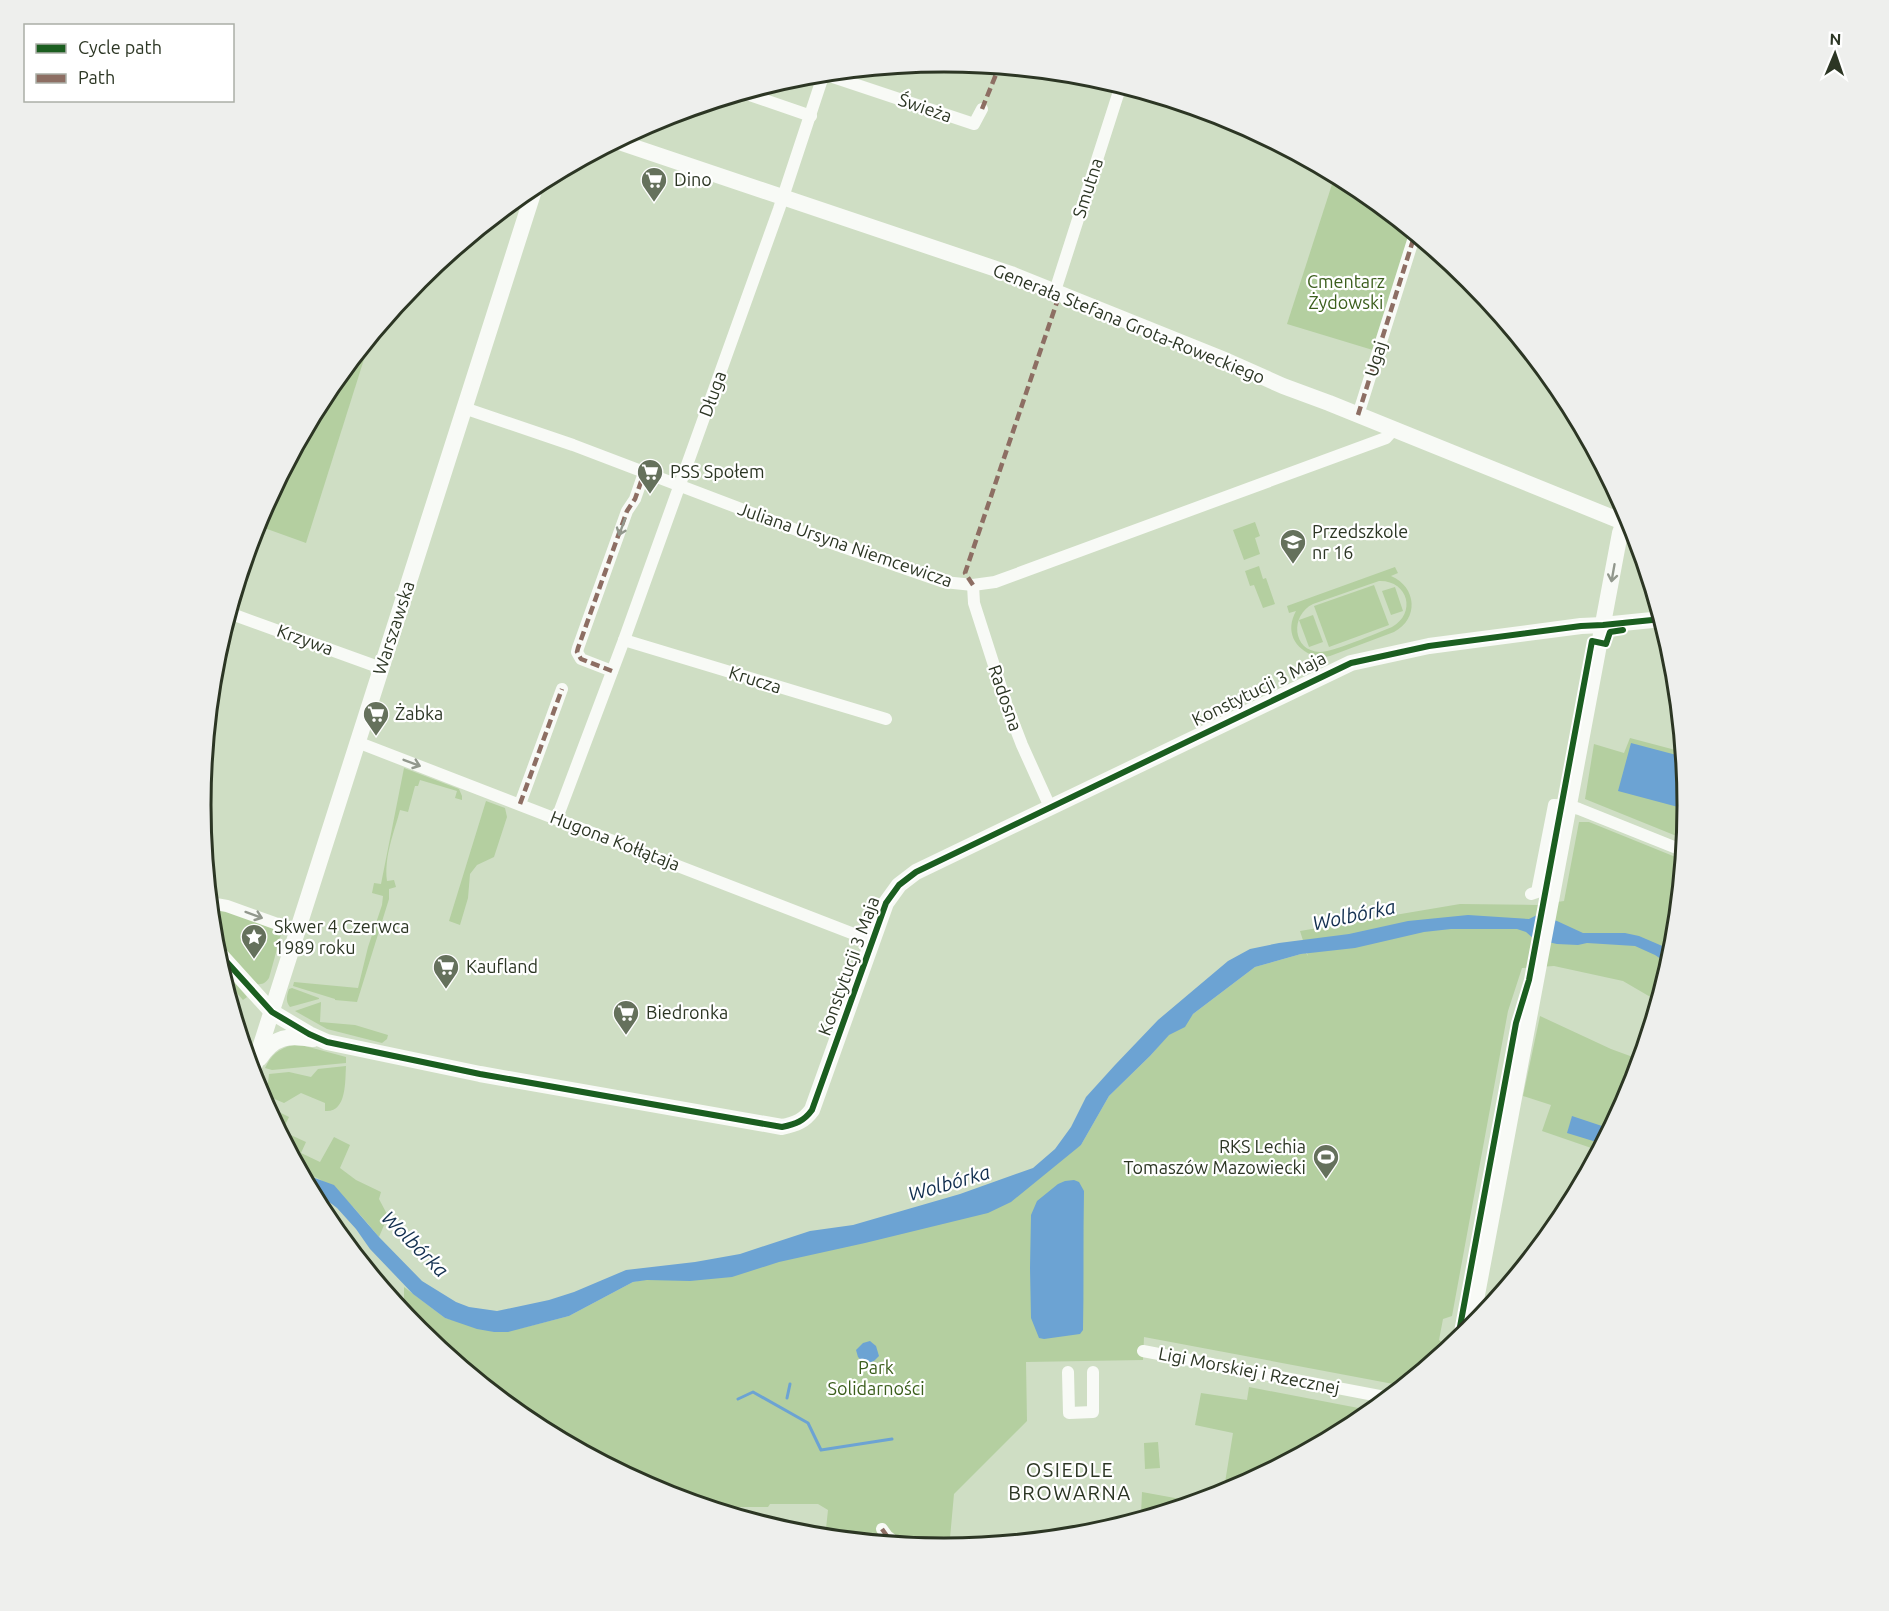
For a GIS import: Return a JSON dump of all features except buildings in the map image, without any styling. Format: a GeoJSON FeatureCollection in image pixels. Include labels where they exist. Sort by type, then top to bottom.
{"type":"FeatureCollection","features":[{"type":"Feature","properties":{"kind":"street","name":"Świeża"},"geometry":{"type":"LineString","coordinates":[[840,79],[974,124],[982,108]]}},
{"type":"Feature","properties":{"kind":"street","name":"Długa"},"geometry":{"type":"LineString","coordinates":[[557,818],[679,487],[783,197],[821,83]]}},
{"type":"Feature","properties":{"kind":"street","name":"Smutna"},"geometry":{"type":"LineString","coordinates":[[1055,291],[1118,93]]}},
{"type":"Feature","properties":{"kind":"street"},"geometry":{"type":"LineString","coordinates":[[755,97],[811,116]]}},
{"type":"Feature","properties":{"kind":"street","name":"Generała Stefana Grota-Roweckiego"},"geometry":{"type":"LineString","coordinates":[[627,145],[1011,274],[1283,386],[1620,520]]}},
{"type":"Feature","properties":{"kind":"street","name":"Warszawska"},"geometry":{"type":"LineString","coordinates":[[257,1058],[531,201]]}},
{"type":"Feature","properties":{"kind":"street","name":"Ugaj"},"geometry":{"type":"LineString","coordinates":[[1358,415],[1413,242]]}},
{"type":"Feature","properties":{"kind":"street","name":"Juliana Ursyna Niemcewicza"},"geometry":{"type":"LineString","coordinates":[[464,408],[573,445],[820,539],[944,582],[973,585],[995,582],[1386,438],[1394,429]]}},
{"type":"Feature","properties":{"kind":"street"},"geometry":{"type":"LineString","coordinates":[[612,671],[581,659],[578,648],[627,511],[635,499],[644,473]]}},
{"type":"Feature","properties":{"kind":"street"},"geometry":{"type":"LineString","coordinates":[[1474,1313],[1620,533],[1624,529]]}},
{"type":"Feature","properties":{"kind":"street","name":"Radosna"},"geometry":{"type":"LineString","coordinates":[[973,585],[974,603],[1007,706],[1050,807]]}},
{"type":"Feature","properties":{"kind":"street","name":"Krzywa"},"geometry":{"type":"LineString","coordinates":[[236,616],[381,668]]}},
{"type":"Feature","properties":{"kind":"street","name":"Konstytucji 3 Maja"},"geometry":{"type":"LineString","coordinates":[[229,965],[272,1012],[309,1035],[327,1042],[480,1074],[782,1127],[796,1124],[806,1118],[816,1101],[886,903],[892,893],[907,878],[1351,663],[1429,646],[1581,626],[1654,620]]}},
{"type":"Feature","properties":{"kind":"street","name":"Krucza"},"geometry":{"type":"LineString","coordinates":[[624,640],[886,719]]}},
{"type":"Feature","properties":{"kind":"street"},"geometry":{"type":"LineString","coordinates":[[520,804],[562,689]]}},
{"type":"Feature","properties":{"kind":"street","name":"Hugona Kołłątaja"},"geometry":{"type":"LineString","coordinates":[[357,742],[872,941]]}},
{"type":"Feature","properties":{"kind":"street"},"geometry":{"type":"LineString","coordinates":[[1531,894],[1537,892],[1554,805],[1570,806],[1676,848]]}},
{"type":"Feature","properties":{"kind":"street"},"geometry":{"type":"LineString","coordinates":[[218,904],[297,931]]}},
{"type":"Feature","properties":{"kind":"street"},"geometry":{"type":"LineString","coordinates":[[258,1062],[268,1047],[281,1039],[295,1036],[327,1042]]}},
{"type":"Feature","properties":{"kind":"street","name":"Ligi Morskiej i Rzecznej"},"geometry":{"type":"LineString","coordinates":[[1143,1351],[1379,1396]]}},
{"type":"Feature","properties":{"kind":"street"},"geometry":{"type":"LineString","coordinates":[[1068,1372],[1069,1413],[1094,1412],[1093,1371]]}},
{"type":"Feature","properties":{"kind":"street"},"geometry":{"type":"LineString","coordinates":[[882,1529],[887,1536]]}},
{"type":"Feature","properties":{"kind":"green space","name":"Cmentarz Żydowski"},"geometry":{"type":"Polygon","coordinates":[[[1332,183],[1411,240],[1376,351],[1287,324],[1332,183]]]}},
{"type":"Feature","properties":{"kind":"green space"},"geometry":{"type":"Polygon","coordinates":[[[365,357],[306,543],[266,528],[309,439],[365,357]]]}},
{"type":"Feature","properties":{"kind":"green space"},"geometry":{"type":"Polygon","coordinates":[[[1255,522],[1260,536],[1255,538],[1260,554],[1244,560],[1233,530],[1255,522]]]}},
{"type":"Feature","properties":{"kind":"green space"},"geometry":{"type":"Polygon","coordinates":[[[1259,566],[1275,604],[1263,608],[1254,585],[1250,586],[1245,571],[1259,566]]]}},
{"type":"Feature","properties":{"kind":"green space"},"geometry":{"type":"Polygon","coordinates":[[[1395,567],[1398,573],[1391,576],[1406,588],[1412,603],[1408,619],[1394,632],[1330,656],[1311,660],[1315,656],[1302,649],[1294,638],[1291,625],[1296,611],[1289,613],[1287,606],[1395,567]],[[1379,581],[1313,604],[1300,616],[1297,632],[1299,639],[1304,646],[1320,652],[1345,646],[1392,627],[1405,614],[1407,606],[1402,591],[1389,582],[1379,581]]]}},
{"type":"Feature","properties":{"kind":"green space"},"geometry":{"type":"Polygon","coordinates":[[[1374,585],[1389,625],[1329,647],[1314,606],[1374,585]]]}},
{"type":"Feature","properties":{"kind":"green space"},"geometry":{"type":"Polygon","coordinates":[[[1395,587],[1403,611],[1391,615],[1382,591],[1395,587]]]}},
{"type":"Feature","properties":{"kind":"green space"},"geometry":{"type":"Polygon","coordinates":[[[1313,615],[1323,642],[1309,647],[1299,620],[1313,615]]]}},
{"type":"Feature","properties":{"kind":"green space"},"geometry":{"type":"Polygon","coordinates":[[[1630,738],[1675,750],[1677,836],[1585,799],[1594,744],[1624,753],[1630,738]]]}},
{"type":"Feature","properties":{"kind":"green space"},"geometry":{"type":"Polygon","coordinates":[[[404,768],[459,789],[462,800],[455,798],[457,791],[420,780],[418,786],[415,786],[408,812],[400,810],[390,845],[386,872],[387,881],[394,880],[396,887],[389,889],[389,899],[357,1002],[335,1000],[293,986],[294,982],[358,988],[382,905],[383,896],[372,893],[374,883],[381,884],[404,768]]]}},
{"type":"Feature","properties":{"kind":"green space"},"geometry":{"type":"Polygon","coordinates":[[[486,801],[505,808],[507,817],[494,857],[477,865],[470,874],[468,898],[460,925],[449,921],[486,801]]]}},
{"type":"Feature","properties":{"kind":"green space","name":"Park Solidarności"},"geometry":{"type":"Polygon","coordinates":[[[1579,822],[1589,822],[1676,857],[1672,901],[1664,949],[1652,998],[1623,981],[1554,966],[1522,968],[1508,1011],[1452,1316],[1443,1319],[1439,1340],[1443,1343],[1394,1384],[1144,1337],[1143,1360],[1026,1362],[1027,1421],[954,1494],[950,1539],[897,1537],[826,1529],[828,1510],[818,1504],[732,1507],[664,1483],[578,1441],[537,1415],[461,1357],[404,1301],[404,1287],[445,1318],[495,1332],[569,1316],[633,1282],[964,1218],[1081,1145],[1109,1096],[1169,1034],[1193,1014],[1255,967],[1301,954],[1306,953],[1308,956],[1300,931],[1460,904],[1537,905],[1564,901],[1579,822]]]}},
{"type":"Feature","properties":{"kind":"green space","name":"Skwer 4 Czerwca 1989 roku"},"geometry":{"type":"Polygon","coordinates":[[[218,908],[282,931],[269,978],[257,984],[225,950],[218,908]]]}},
{"type":"Feature","properties":{"kind":"green space"},"geometry":{"type":"Polygon","coordinates":[[[232,980],[247,997],[243,1000],[235,991],[232,980]]]}},
{"type":"Feature","properties":{"kind":"green space"},"geometry":{"type":"Polygon","coordinates":[[[292,988],[319,999],[290,1007],[287,998],[289,989],[292,988]]]}},
{"type":"Feature","properties":{"kind":"green space"},"geometry":{"type":"Polygon","coordinates":[[[321,1002],[320,1022],[355,1025],[388,1035],[387,1039],[382,1043],[327,1029],[295,1011],[321,1002]]]}},
{"type":"Feature","properties":{"kind":"green space"},"geometry":{"type":"Polygon","coordinates":[[[1540,1016],[1633,1057],[1592,1148],[1542,1131],[1551,1105],[1523,1096],[1540,1016]]]}},
{"type":"Feature","properties":{"kind":"green space"},"geometry":{"type":"Polygon","coordinates":[[[294,1045],[346,1057],[346,1063],[272,1070],[265,1068],[276,1053],[294,1045]]]}},
{"type":"Feature","properties":{"kind":"green space"},"geometry":{"type":"Polygon","coordinates":[[[346,1066],[345,1087],[341,1102],[337,1107],[325,1111],[325,1103],[301,1093],[284,1103],[273,1098],[266,1083],[268,1083],[269,1074],[289,1072],[311,1077],[318,1069],[346,1066]]]}},
{"type":"Feature","properties":{"kind":"green space"},"geometry":{"type":"Polygon","coordinates":[[[279,1112],[289,1117],[285,1125],[279,1112]]]}},
{"type":"Feature","properties":{"kind":"green space"},"geometry":{"type":"Polygon","coordinates":[[[289,1134],[306,1142],[301,1153],[320,1162],[334,1137],[350,1145],[340,1168],[356,1180],[381,1192],[379,1199],[388,1216],[379,1237],[354,1207],[335,1190],[313,1176],[289,1134]]]}},
{"type":"Feature","properties":{"kind":"green space"},"geometry":{"type":"Polygon","coordinates":[[[1249,1387],[1361,1409],[1311,1441],[1225,1483],[1233,1433],[1195,1425],[1201,1393],[1247,1400],[1249,1387]]]}},
{"type":"Feature","properties":{"kind":"green space"},"geometry":{"type":"Polygon","coordinates":[[[1158,1442],[1160,1468],[1145,1469],[1144,1443],[1158,1442]]]}},
{"type":"Feature","properties":{"kind":"green space"},"geometry":{"type":"Polygon","coordinates":[[[1142,1492],[1182,1499],[1180,1500],[1141,1512],[1142,1492]]]}},
{"type":"Feature","properties":{"kind":"water"},"geometry":{"type":"Polygon","coordinates":[[[1631,743],[1676,755],[1678,807],[1618,791],[1631,743]]]}},
{"type":"Feature","properties":{"kind":"water"},"geometry":{"type":"Polygon","coordinates":[[[1468,915],[1529,919],[1537,915],[1583,933],[1625,933],[1639,936],[1664,947],[1662,959],[1635,946],[1557,944],[1534,939],[1526,932],[1517,929],[1451,929],[1424,932],[1355,948],[1301,954],[1255,967],[1193,1014],[1185,1027],[1169,1035],[1109,1096],[1081,1145],[1011,1202],[988,1213],[779,1262],[732,1277],[690,1281],[633,1282],[569,1316],[508,1332],[477,1329],[445,1318],[413,1294],[370,1249],[337,1208],[327,1201],[312,1177],[334,1185],[379,1237],[422,1281],[456,1302],[469,1307],[497,1311],[549,1300],[626,1270],[740,1254],[810,1231],[853,1225],[960,1194],[1033,1168],[1055,1149],[1071,1127],[1086,1097],[1115,1065],[1158,1020],[1228,961],[1250,949],[1349,934],[1408,921],[1468,915]]]}},
{"type":"Feature","properties":{"kind":"water"},"geometry":{"type":"Polygon","coordinates":[[[1572,1116],[1604,1127],[1596,1142],[1567,1133],[1572,1116]]]}},
{"type":"Feature","properties":{"kind":"water"},"geometry":{"type":"Polygon","coordinates":[[[1074,1180],[1079,1182],[1084,1191],[1083,1330],[1080,1334],[1039,1338],[1031,1318],[1031,1215],[1037,1201],[1058,1184],[1074,1180]]]}},
{"type":"Feature","properties":{"kind":"water"},"geometry":{"type":"Polygon","coordinates":[[[870,1341],[876,1346],[879,1356],[874,1361],[865,1364],[858,1357],[856,1350],[863,1343],[870,1341]]]}},
{"type":"Feature","properties":{"kind":"waterway"},"geometry":{"type":"LineString","coordinates":[[787,1398],[790,1384]]}},
{"type":"Feature","properties":{"kind":"waterway"},"geometry":{"type":"LineString","coordinates":[[738,1399],[753,1392],[808,1423],[821,1450],[892,1439]]}},
{"type":"Feature","properties":{"kind":"marked path"},"geometry":{"type":"LineString","coordinates":[[982,109],[996,74]]}},
{"type":"Feature","properties":{"kind":"marked path"},"geometry":{"type":"LineString","coordinates":[[1358,415],[1413,242]]}},
{"type":"Feature","properties":{"kind":"marked path"},"geometry":{"type":"LineString","coordinates":[[973,585],[965,573],[1060,293]]}},
{"type":"Feature","properties":{"kind":"marked path"},"geometry":{"type":"LineString","coordinates":[[612,671],[581,659],[577,652],[627,511],[635,499],[644,473]]}},
{"type":"Feature","properties":{"kind":"marked path"},"geometry":{"type":"LineString","coordinates":[[520,804],[562,689]]}},
{"type":"Feature","properties":{"kind":"marked path"},"geometry":{"type":"LineString","coordinates":[[882,1529],[887,1536]]}},
{"type":"Feature","properties":{"kind":"cycle path"},"geometry":{"type":"LineString","coordinates":[[229,964],[272,1012],[327,1042],[480,1074],[782,1127],[791,1125],[799,1122],[812,1110],[886,903],[899,885],[916,872],[1351,663],[1429,646],[1581,626],[1654,620]]}},
{"type":"Feature","properties":{"kind":"cycle path"},"geometry":{"type":"LineString","coordinates":[[1460,1327],[1516,1023],[1529,980],[1592,641],[1606,644],[1610,632],[1623,630]]}},
{"type":"Feature","properties":{"kind":"place","name":"Dino"},"geometry":{"type":"Point","coordinates":[654,203]}},
{"type":"Feature","properties":{"kind":"place","name":"PSS Społem"},"geometry":{"type":"Point","coordinates":[650,495]}},
{"type":"Feature","properties":{"kind":"place","name":"Przedszkole nr 16"},"geometry":{"type":"Point","coordinates":[1293,565]}},
{"type":"Feature","properties":{"kind":"place","name":"Żabka"},"geometry":{"type":"Point","coordinates":[376,737]}},
{"type":"Feature","properties":{"kind":"place","name":"Skwer 4 Czerwca 1989 roku"},"geometry":{"type":"Point","coordinates":[254,960]}},
{"type":"Feature","properties":{"kind":"place","name":"Kaufland"},"geometry":{"type":"Point","coordinates":[446,990]}},
{"type":"Feature","properties":{"kind":"place","name":"Biedronka"},"geometry":{"type":"Point","coordinates":[626,1036]}},
{"type":"Feature","properties":{"kind":"place","name":"RKS Lechia Tomaszów Mazowiecki"},"geometry":{"type":"Point","coordinates":[1326,1180]}},
{"type":"Feature","properties":{"kind":"district","name":"OSIEDLE BROWARNA"},"geometry":{"type":"Point","coordinates":[1070,1482]}},
{"type":"Feature","properties":{"kind":"water label","name":"Wolbórka"},"geometry":{"type":"Point","coordinates":[1354,915]}},
{"type":"Feature","properties":{"kind":"water label","name":"Wolbórka"},"geometry":{"type":"Point","coordinates":[949,1183]}},
{"type":"Feature","properties":{"kind":"water label","name":"Wolbórka"},"geometry":{"type":"Point","coordinates":[415,1244]}}]}
